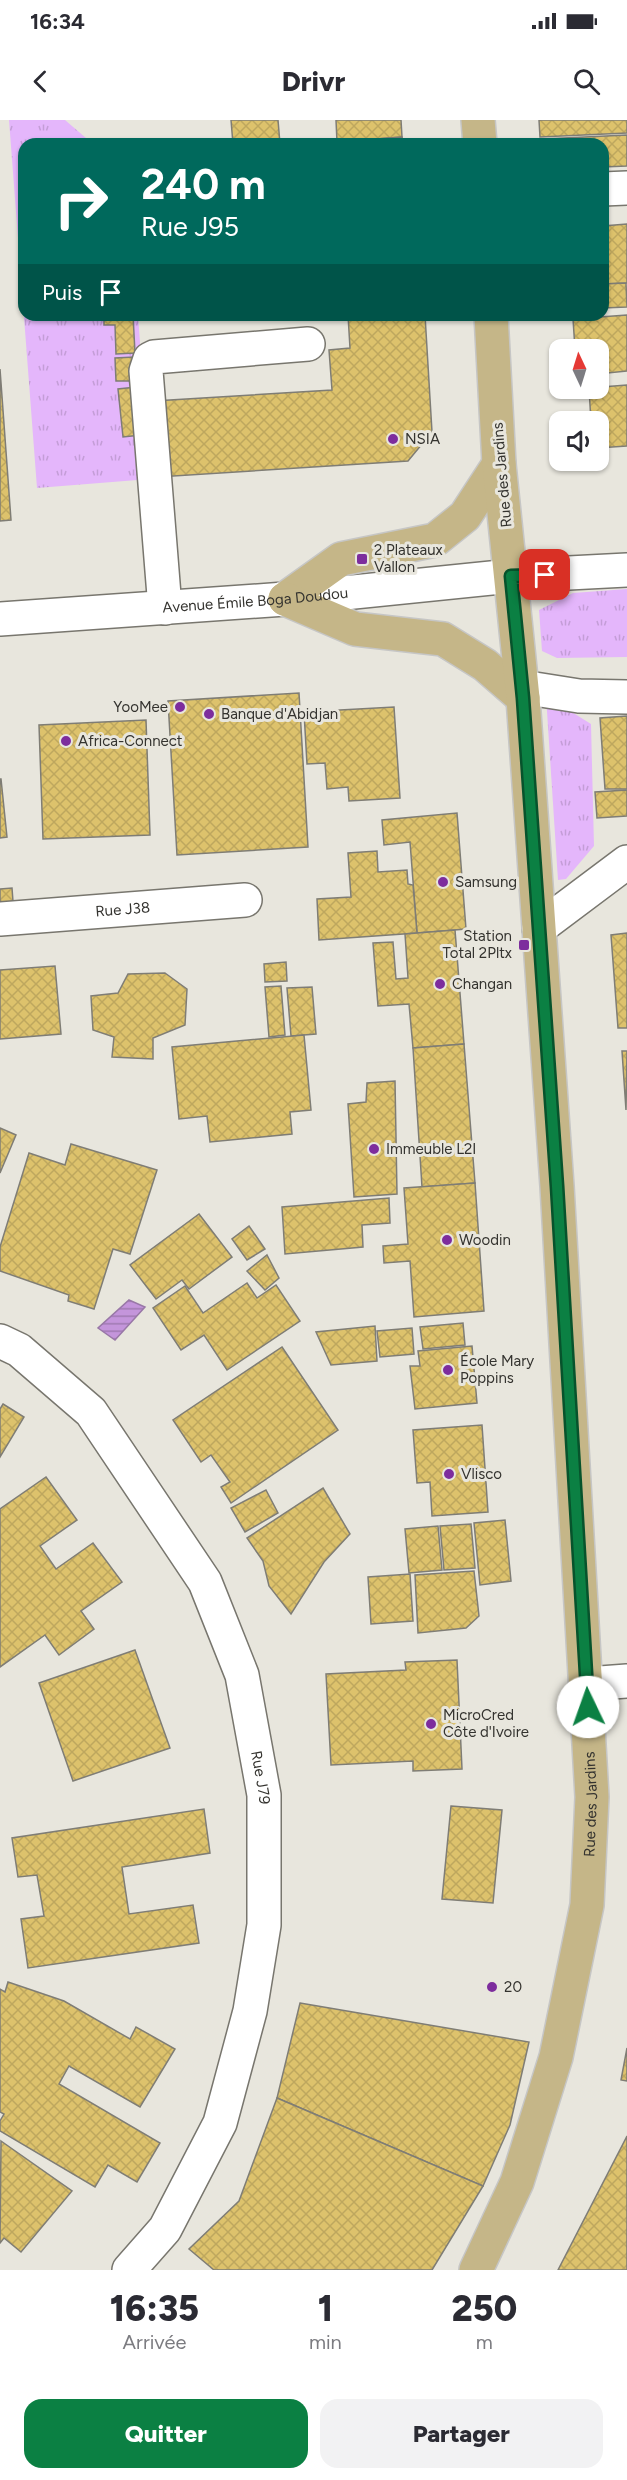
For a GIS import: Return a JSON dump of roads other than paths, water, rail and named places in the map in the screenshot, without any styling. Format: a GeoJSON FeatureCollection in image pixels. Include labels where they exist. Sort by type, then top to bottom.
{"type":"FeatureCollection","features":[{"type":"Feature","properties":{"kind":"main road"},"geometry":{"type":"LineString","coordinates":[[478,120],[480,138]]}},
{"type":"Feature","properties":{"kind":"main road","name":"Rue des Jardins"},"geometry":{"type":"LineString","coordinates":[[476,2270],[517,2182],[556,2057],[587,1905],[591,1862],[587,1684],[557,1186],[522,692],[499,464],[491,321]]}},
{"type":"Feature","properties":{"kind":"main road"},"geometry":{"type":"LineString","coordinates":[[285,599],[341,559],[435,540],[465,516],[499,464]]}},
{"type":"Feature","properties":{"kind":"main road"},"geometry":{"type":"LineString","coordinates":[[285,599],[355,629],[443,639],[485,665],[522,692]]}},
{"type":"Feature","properties":{"kind":"street"},"geometry":{"type":"LineString","coordinates":[[609,189],[627,188]]}},
{"type":"Feature","properties":{"kind":"street"},"geometry":{"type":"LineString","coordinates":[[165,608],[146,371],[150,360],[154,357],[308,344]]}},
{"type":"Feature","properties":{"kind":"street","name":"Avenue Émile Boga Doudou"},"geometry":{"type":"LineString","coordinates":[[0,619],[285,599],[511,576],[627,570]]}},
{"type":"Feature","properties":{"kind":"street"},"geometry":{"type":"LineString","coordinates":[[522,692],[579,696],[627,696]]}},
{"type":"Feature","properties":{"kind":"street"},"geometry":{"type":"LineString","coordinates":[[539,928],[627,862]]}},
{"type":"Feature","properties":{"kind":"street","name":"Rue J38"},"geometry":{"type":"LineString","coordinates":[[0,919],[245,900]]}},
{"type":"Feature","properties":{"kind":"street","name":"Rue J79"},"geometry":{"type":"LineString","coordinates":[[0,1341],[19,1350],[91,1412],[205,1582],[242,1676],[264,1795],[264,1925],[250,2011],[220,2123],[165,2229],[129,2270]]}},
{"type":"Feature","properties":{"kind":"street"},"geometry":{"type":"LineString","coordinates":[[587,1684],[627,1681]]}},
{"type":"Feature","properties":{"kind":"place","name":"NSIA"},"geometry":{"type":"Point","coordinates":[393,439]}},
{"type":"Feature","properties":{"kind":"place","name":"2 Plateaux Vallon"},"geometry":{"type":"Point","coordinates":[362,559]}},
{"type":"Feature","properties":{"kind":"place","name":"YooMee"},"geometry":{"type":"Point","coordinates":[180,707]}},
{"type":"Feature","properties":{"kind":"place","name":"Banque d'Abidjan"},"geometry":{"type":"Point","coordinates":[209,714]}},
{"type":"Feature","properties":{"kind":"place","name":"Africa-Connect"},"geometry":{"type":"Point","coordinates":[66,741]}},
{"type":"Feature","properties":{"kind":"place","name":"Samsung"},"geometry":{"type":"Point","coordinates":[443,882]}},
{"type":"Feature","properties":{"kind":"place","name":"Station Total 2Pltx"},"geometry":{"type":"Point","coordinates":[524,945]}},
{"type":"Feature","properties":{"kind":"place","name":"Changan"},"geometry":{"type":"Point","coordinates":[440,984]}},
{"type":"Feature","properties":{"kind":"place","name":"Immeuble L2I"},"geometry":{"type":"Point","coordinates":[374,1149]}},
{"type":"Feature","properties":{"kind":"place","name":"Woodin"},"geometry":{"type":"Point","coordinates":[447,1240]}},
{"type":"Feature","properties":{"kind":"place","name":"École Mary Poppins"},"geometry":{"type":"Point","coordinates":[448,1370]}},
{"type":"Feature","properties":{"kind":"place","name":"Vlisco"},"geometry":{"type":"Point","coordinates":[449,1474]}},
{"type":"Feature","properties":{"kind":"place","name":"MicroCred Côte d'Ivoire"},"geometry":{"type":"Point","coordinates":[431,1724]}},
{"type":"Feature","properties":{"kind":"place","name":"20"},"geometry":{"type":"Point","coordinates":[492,1987]}}]}
